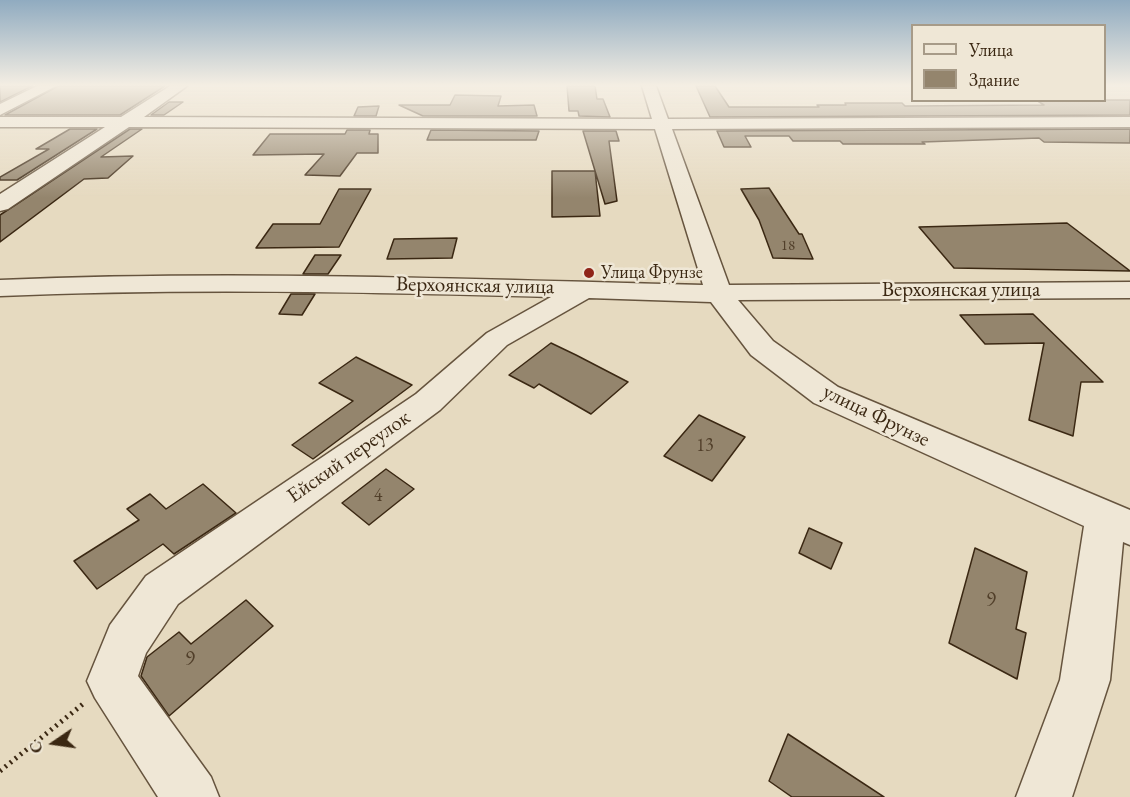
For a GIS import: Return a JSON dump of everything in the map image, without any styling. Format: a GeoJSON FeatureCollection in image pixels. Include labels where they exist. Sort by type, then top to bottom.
{"type":"FeatureCollection","features":[{"type":"Feature","properties":{"kind":"street"},"geometry":{"type":"LineString","coordinates":[[0,204],[124,123]]}},
{"type":"Feature","properties":{"kind":"street","name":"улица Фрунзе"},"geometry":{"type":"LineString","coordinates":[[662,123],[719,294],[762,348],[826,395],[1117,523]]}},
{"type":"Feature","properties":{"kind":"street","name":"Верхоянская улица"},"geometry":{"type":"LineString","coordinates":[[0,288],[112,283],[323,283],[719,294],[750,291],[1130,290]]}},
{"type":"Feature","properties":{"kind":"street","name":"Ейский переулок"},"geometry":{"type":"LineString","coordinates":[[120,661],[162,590],[428,402],[497,339],[586,289]]}},
{"type":"Feature","properties":{"kind":"street"},"geometry":{"type":"LineString","coordinates":[[1044,797],[1085,680],[1117,523]]}},
{"type":"Feature","properties":{"kind":"street"},"geometry":{"type":"LineString","coordinates":[[120,661],[191,797]]}},
{"type":"Feature","properties":{"kind":"path"},"geometry":{"type":"LineString","coordinates":[[0,771],[120,661]]}},
{"type":"Feature","properties":{"kind":"building"},"geometry":{"type":"Polygon","coordinates":[[[70,129],[97,129],[17,180],[0,180],[0,177],[49,149],[36,149],[70,129]]]}},
{"type":"Feature","properties":{"kind":"building"},"geometry":{"type":"Polygon","coordinates":[[[130,129],[142,129],[101,157],[133,156],[108,178],[84,179],[0,242],[0,215],[130,129]]]}},
{"type":"Feature","properties":{"kind":"building"},"geometry":{"type":"Polygon","coordinates":[[[1130,129],[1130,143],[1044,142],[1039,138],[922,142],[925,144],[843,144],[840,141],[793,141],[789,136],[745,136],[751,147],[724,147],[717,131],[1130,129]]]}},
{"type":"Feature","properties":{"kind":"building"},"geometry":{"type":"Polygon","coordinates":[[[347,130],[370,130],[369,134],[378,134],[378,153],[357,153],[340,176],[305,175],[324,154],[253,155],[270,134],[345,134],[347,130]]]}},
{"type":"Feature","properties":{"kind":"building"},"geometry":{"type":"Polygon","coordinates":[[[431,130],[539,131],[536,140],[427,140],[431,130]]]}},
{"type":"Feature","properties":{"kind":"building"},"geometry":{"type":"Polygon","coordinates":[[[583,131],[616,131],[619,141],[609,141],[617,201],[605,204],[583,131]]]}},
{"type":"Feature","properties":{"kind":"building"},"geometry":{"type":"Polygon","coordinates":[[[552,171],[595,171],[600,216],[552,217],[552,171]]]}},
{"type":"Feature","properties":{"kind":"building"},"geometry":{"type":"Polygon","coordinates":[[[769,188],[799,234],[802,234],[813,259],[773,258],[759,220],[741,189],[769,188]]]}},
{"type":"Feature","properties":{"kind":"building"},"geometry":{"type":"Polygon","coordinates":[[[339,189],[371,189],[339,247],[256,248],[273,224],[320,224],[339,189]]]}},
{"type":"Feature","properties":{"kind":"building"},"geometry":{"type":"Polygon","coordinates":[[[1067,223],[1130,271],[954,268],[919,227],[1067,223]]]}},
{"type":"Feature","properties":{"kind":"building"},"geometry":{"type":"Polygon","coordinates":[[[457,238],[452,258],[387,259],[394,239],[457,238]]]}},
{"type":"Feature","properties":{"kind":"building"},"geometry":{"type":"Polygon","coordinates":[[[315,255],[341,255],[328,274],[303,274],[315,255]]]}},
{"type":"Feature","properties":{"kind":"building"},"geometry":{"type":"Polygon","coordinates":[[[291,294],[315,294],[302,315],[279,314],[291,294]]]}},
{"type":"Feature","properties":{"kind":"building"},"geometry":{"type":"Polygon","coordinates":[[[1033,314],[1103,382],[1081,382],[1073,436],[1029,420],[1044,343],[985,344],[960,315],[1033,314]]]}},
{"type":"Feature","properties":{"kind":"building"},"geometry":{"type":"Polygon","coordinates":[[[551,343],[628,382],[591,414],[539,384],[534,388],[509,375],[551,343]]]}},
{"type":"Feature","properties":{"kind":"building"},"geometry":{"type":"Polygon","coordinates":[[[356,357],[412,385],[313,459],[292,445],[353,401],[319,383],[356,357]]]}},
{"type":"Feature","properties":{"kind":"building"},"geometry":{"type":"Polygon","coordinates":[[[699,415],[745,437],[712,481],[664,456],[699,415]]]}},
{"type":"Feature","properties":{"kind":"building"},"geometry":{"type":"Polygon","coordinates":[[[386,469],[414,489],[369,525],[342,503],[386,469]]]}},
{"type":"Feature","properties":{"kind":"building"},"geometry":{"type":"Polygon","coordinates":[[[203,484],[236,513],[174,554],[163,544],[97,589],[74,561],[139,520],[127,509],[150,494],[166,509],[203,484]]]}},
{"type":"Feature","properties":{"kind":"building"},"geometry":{"type":"Polygon","coordinates":[[[809,528],[842,543],[831,569],[799,553],[809,528]]]}},
{"type":"Feature","properties":{"kind":"building"},"geometry":{"type":"Polygon","coordinates":[[[975,548],[1027,572],[1016,629],[1026,633],[1017,679],[949,643],[975,548]]]}},
{"type":"Feature","properties":{"kind":"building"},"geometry":{"type":"Polygon","coordinates":[[[246,600],[273,626],[169,716],[141,676],[147,657],[179,632],[191,644],[246,600]]]}},
{"type":"Feature","properties":{"kind":"building"},"geometry":{"type":"Polygon","coordinates":[[[788,734],[884,797],[792,797],[769,781],[788,734]]]}},
{"type":"Feature","properties":{"kind":"place","name":"Улица Фрунзе"},"geometry":{"type":"Point","coordinates":[589,273]}}]}
